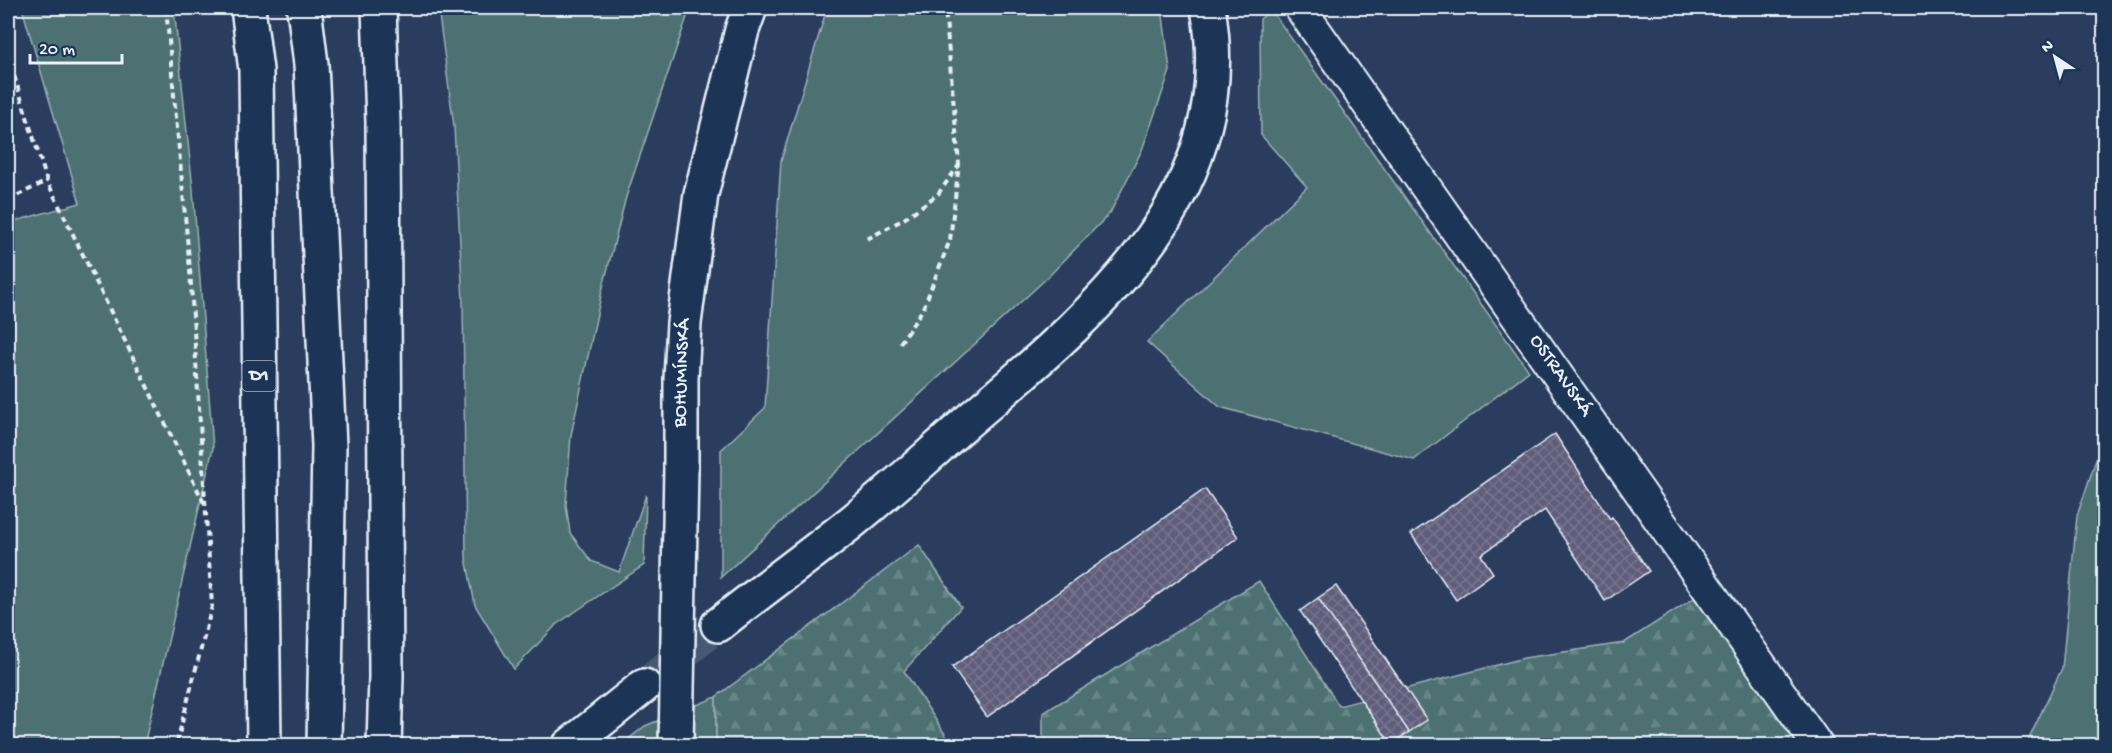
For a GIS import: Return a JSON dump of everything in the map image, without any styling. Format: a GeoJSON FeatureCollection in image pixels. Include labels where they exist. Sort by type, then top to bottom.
{"type":"FeatureCollection","features":[{"type":"Feature","properties":{"kind":"main road","name":"D1"},"geometry":{"type":"LineString","coordinates":[[248,8],[256,70],[264,746]]}},
{"type":"Feature","properties":{"kind":"main road"},"geometry":{"type":"LineString","coordinates":[[304,8],[311,64],[329,446],[325,730]]}},
{"type":"Feature","properties":{"kind":"main road"},"geometry":{"type":"LineString","coordinates":[[380,8],[383,122],[386,676],[384,746]]}},
{"type":"Feature","properties":{"kind":"main road","name":"BOHUMÍNSKÁ"},"geometry":{"type":"LineString","coordinates":[[676,746],[681,379],[684,323],[701,194],[742,30],[750,8]]}},
{"type":"Feature","properties":{"kind":"main road"},"geometry":{"type":"LineString","coordinates":[[718,625],[849,524],[1012,384],[1091,312],[1149,244],[1186,181],[1195,162],[1206,125],[1213,88],[1214,55],[1208,8]]}},
{"type":"Feature","properties":{"kind":"main road"},"geometry":{"type":"LineString","coordinates":[[569,746],[644,686]]}},
{"type":"Feature","properties":{"kind":"street","name":"OSTRAVSKÁ"},"geometry":{"type":"LineString","coordinates":[[1300,8],[1818,746]]}},
{"type":"Feature","properties":{"kind":"path"},"geometry":{"type":"LineString","coordinates":[[166,8],[190,270],[212,606],[176,746]]}},
{"type":"Feature","properties":{"kind":"path"},"geometry":{"type":"LineString","coordinates":[[900,343],[923,309],[950,240],[959,164],[945,8]]}},
{"type":"Feature","properties":{"kind":"path"},"geometry":{"type":"LineString","coordinates":[[8,56],[47,181],[206,508]]}},
{"type":"Feature","properties":{"kind":"path"},"geometry":{"type":"LineString","coordinates":[[867,239],[904,219],[938,194],[959,164]]}},
{"type":"Feature","properties":{"kind":"path"},"geometry":{"type":"LineString","coordinates":[[8,200],[47,181]]}},
{"type":"Feature","properties":{"kind":"green space"},"geometry":{"type":"Polygon","coordinates":[[[22,8],[174,8],[193,190],[213,448],[144,745],[8,745],[8,223],[80,203],[22,8]]]}},
{"type":"Feature","properties":{"kind":"green space"},"geometry":{"type":"Polygon","coordinates":[[[438,8],[690,8],[626,197],[602,291],[571,435],[566,505],[570,533],[591,561],[619,572],[646,495],[644,565],[557,624],[514,669],[475,605],[466,558],[463,302],[454,126],[438,8]]]}},
{"type":"Feature","properties":{"kind":"green space"},"geometry":{"type":"Polygon","coordinates":[[[827,8],[1162,8],[1170,71],[1142,150],[1110,213],[1048,277],[721,577],[721,450],[765,408],[781,161],[827,8]]]}},
{"type":"Feature","properties":{"kind":"green space"},"geometry":{"type":"Polygon","coordinates":[[[1271,10],[1529,371],[1414,460],[1220,407],[1147,342],[1307,187],[1261,135],[1260,19],[1271,10]]]}},
{"type":"Feature","properties":{"kind":"green space"},"geometry":{"type":"Polygon","coordinates":[[[2104,447],[2104,745],[2023,745],[2028,741],[2062,668],[2077,516],[2098,454],[2104,447]]]}},
{"type":"Feature","properties":{"kind":"green space"},"geometry":{"type":"Polygon","coordinates":[[[919,545],[961,607],[904,671],[952,745],[1043,742],[1043,713],[1259,581],[1339,706],[1524,658],[1624,643],[1696,597],[1804,745],[716,746],[716,697],[919,545]]]}},
{"type":"Feature","properties":{"kind":"green space"},"geometry":{"type":"Polygon","coordinates":[[[716,697],[716,745],[620,746],[645,726],[716,697]]]}},
{"type":"Feature","properties":{"kind":"building"},"geometry":{"type":"Polygon","coordinates":[[[1555,434],[1610,519],[1612,517],[1649,571],[1605,601],[1545,510],[1481,555],[1493,573],[1456,600],[1411,534],[1555,434]]]}},
{"type":"Feature","properties":{"kind":"building"},"geometry":{"type":"Polygon","coordinates":[[[1205,489],[1238,537],[987,717],[952,667],[1205,489]]]}},
{"type":"Feature","properties":{"kind":"building"},"geometry":{"type":"Polygon","coordinates":[[[1336,586],[1427,720],[1409,732],[1318,598],[1336,586]]]}},
{"type":"Feature","properties":{"kind":"building"},"geometry":{"type":"Polygon","coordinates":[[[1318,598],[1409,732],[1391,744],[1300,611],[1318,598]]]}},
{"type":"Feature","properties":{"kind":"tunnel"},"geometry":{"type":"LineString","coordinates":[[644,686],[718,625]]}}]}
